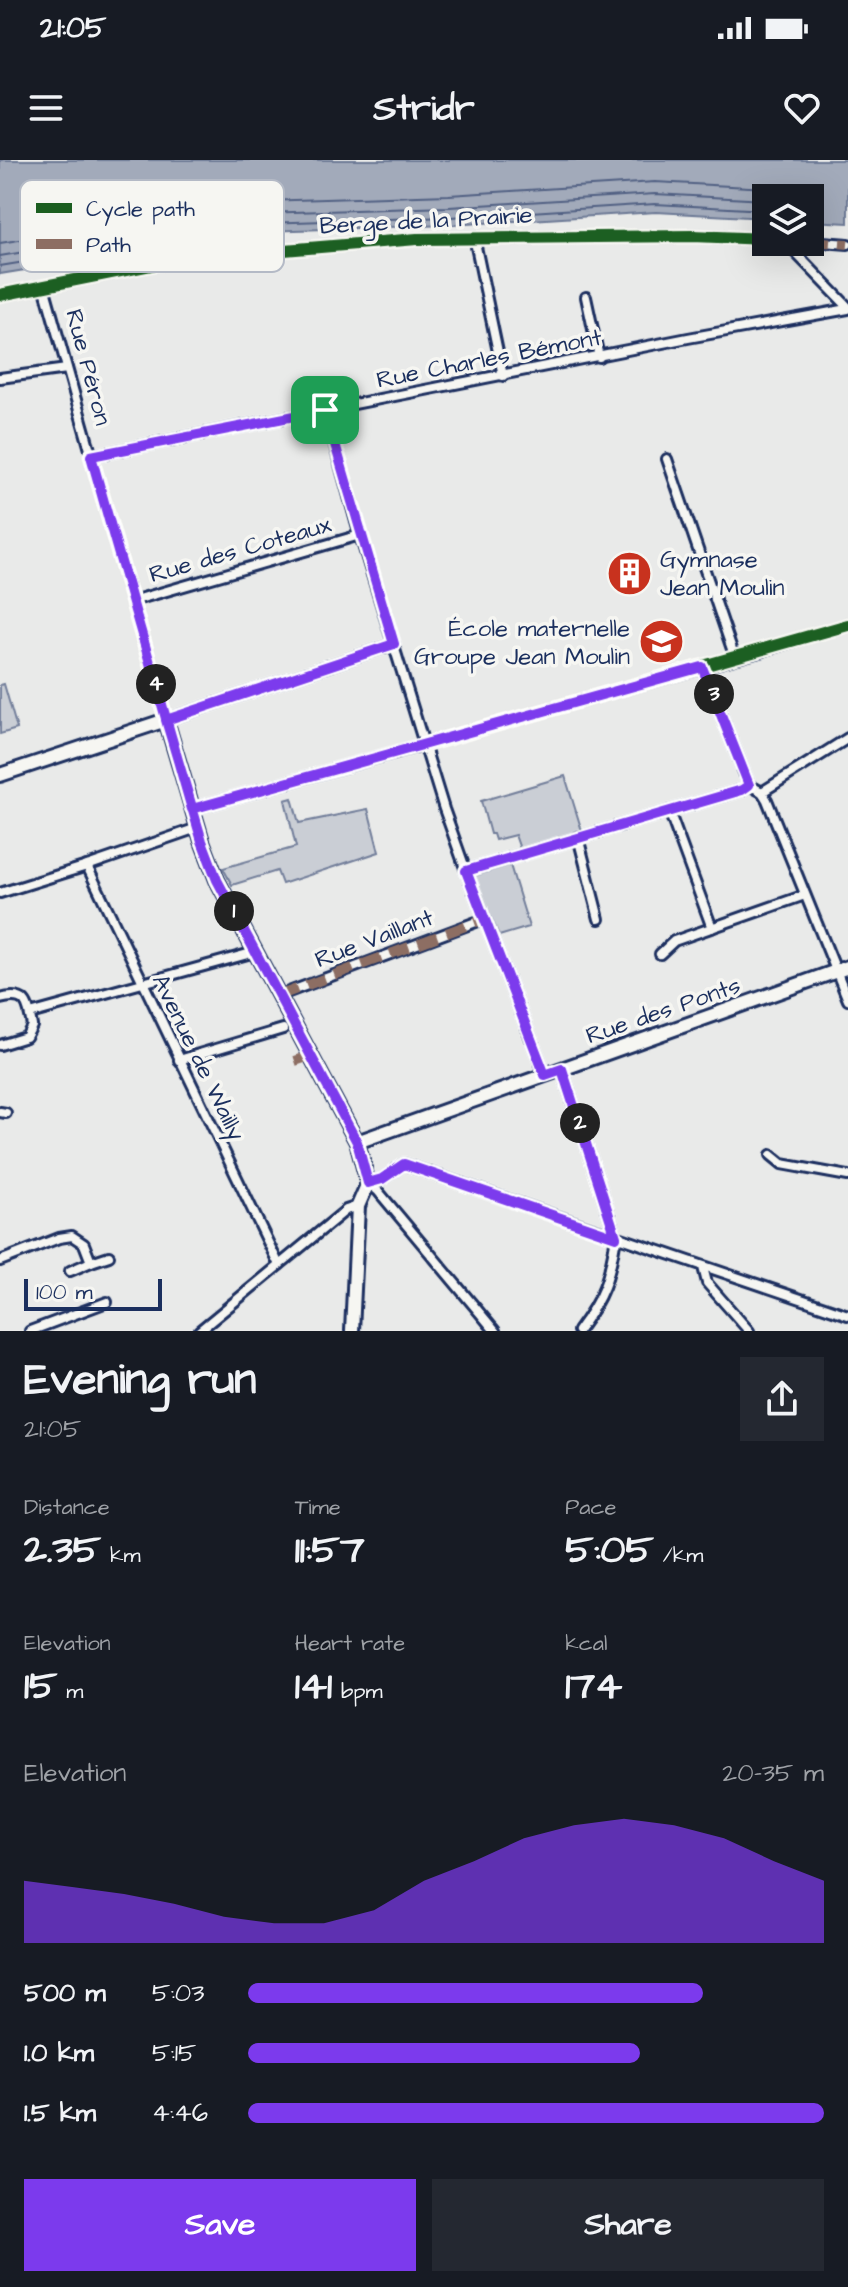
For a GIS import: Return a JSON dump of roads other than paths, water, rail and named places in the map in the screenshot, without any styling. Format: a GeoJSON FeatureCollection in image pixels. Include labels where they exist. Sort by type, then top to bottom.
{"type":"FeatureCollection","features":[{"type":"Feature","properties":{"kind":"main road"},"geometry":{"type":"LineString","coordinates":[[0,775],[166,720]]}},
{"type":"Feature","properties":{"kind":"main road","name":"Rue Péron"},"geometry":{"type":"LineString","coordinates":[[166,720],[197,828],[217,880],[357,1142],[368,1183]]}},
{"type":"Feature","properties":{"kind":"main road","name":"Rue des Ponts"},"geometry":{"type":"LineString","coordinates":[[357,1142],[842,969]]}},
{"type":"Feature","properties":{"kind":"main road"},"geometry":{"type":"LineString","coordinates":[[352,1331],[358,1206],[368,1183]]}},
{"type":"Feature","properties":{"kind":"street","name":"Berge de la Prairie"},"geometry":{"type":"LineString","coordinates":[[284,250],[474,237],[752,238]]}},
{"type":"Feature","properties":{"kind":"street"},"geometry":{"type":"LineString","coordinates":[[474,237],[503,376]]}},
{"type":"Feature","properties":{"kind":"street"},"geometry":{"type":"LineString","coordinates":[[824,242],[848,244]]}},
{"type":"Feature","properties":{"kind":"street"},"geometry":{"type":"LineString","coordinates":[[798,256],[848,308]]}},
{"type":"Feature","properties":{"kind":"street","name":"Berge de la Prairie"},"geometry":{"type":"LineString","coordinates":[[0,295],[115,272]]}},
{"type":"Feature","properties":{"kind":"street","name":"Rue Péron"},"geometry":{"type":"LineString","coordinates":[[44,286],[166,720]]}},
{"type":"Feature","properties":{"kind":"street"},"geometry":{"type":"LineString","coordinates":[[586,297],[599,357]]}},
{"type":"Feature","properties":{"kind":"street","name":"Rue Charles Bémont"},"geometry":{"type":"LineString","coordinates":[[91,456],[848,308]]}},
{"type":"Feature","properties":{"kind":"street"},"geometry":{"type":"LineString","coordinates":[[0,378],[67,369]]}},
{"type":"Feature","properties":{"kind":"street"},"geometry":{"type":"LineString","coordinates":[[325,410],[424,745],[466,871],[545,1075]]}},
{"type":"Feature","properties":{"kind":"street"},"geometry":{"type":"LineString","coordinates":[[667,459],[735,658]]}},
{"type":"Feature","properties":{"kind":"street","name":"Rue des Coteaux"},"geometry":{"type":"LineString","coordinates":[[132,601],[360,535]]}},
{"type":"Feature","properties":{"kind":"street"},"geometry":{"type":"LineString","coordinates":[[192,809],[848,625]]}},
{"type":"Feature","properties":{"kind":"street"},"geometry":{"type":"LineString","coordinates":[[166,720],[394,644]]}},
{"type":"Feature","properties":{"kind":"street"},"geometry":{"type":"LineString","coordinates":[[702,667],[749,785],[762,792],[767,800],[805,895],[842,969],[848,1000]]}},
{"type":"Feature","properties":{"kind":"street"},"geometry":{"type":"LineString","coordinates":[[762,792],[848,738]]}},
{"type":"Feature","properties":{"kind":"street"},"geometry":{"type":"LineString","coordinates":[[466,871],[742,790],[749,785]]}},
{"type":"Feature","properties":{"kind":"street"},"geometry":{"type":"LineString","coordinates":[[669,811],[712,928]]}},
{"type":"Feature","properties":{"kind":"street"},"geometry":{"type":"LineString","coordinates":[[0,893],[197,828]]}},
{"type":"Feature","properties":{"kind":"street"},"geometry":{"type":"LineString","coordinates":[[578,837],[599,919]]}},
{"type":"Feature","properties":{"kind":"street","name":"Avenue de Wailly"},"geometry":{"type":"LineString","coordinates":[[87,866],[279,1265]]}},
{"type":"Feature","properties":{"kind":"street"},"geometry":{"type":"LineString","coordinates":[[660,954],[674,941],[805,895]]}},
{"type":"Feature","properties":{"kind":"street","name":"Rue Vaillant"},"geometry":{"type":"LineString","coordinates":[[278,996],[484,919]]}},
{"type":"Feature","properties":{"kind":"street"},"geometry":{"type":"LineString","coordinates":[[30,1014],[255,952]]}},
{"type":"Feature","properties":{"kind":"street"},"geometry":{"type":"LineString","coordinates":[[0,999],[20,997],[27,1004],[32,1026],[29,1034],[0,1045]]}},
{"type":"Feature","properties":{"kind":"street"},"geometry":{"type":"LineString","coordinates":[[179,1060],[283,1029]]}},
{"type":"Feature","properties":{"kind":"street"},"geometry":{"type":"LineString","coordinates":[[562,1069],[616,1237],[605,1290],[578,1331]]}},
{"type":"Feature","properties":{"kind":"street"},"geometry":{"type":"LineString","coordinates":[[771,1155],[782,1164],[848,1176]]}},
{"type":"Feature","properties":{"kind":"street"},"geometry":{"type":"LineString","coordinates":[[368,1183],[382,1179],[404,1164],[848,1315]]}},
{"type":"Feature","properties":{"kind":"street"},"geometry":{"type":"LineString","coordinates":[[368,1183],[495,1331]]}},
{"type":"Feature","properties":{"kind":"street"},"geometry":{"type":"LineString","coordinates":[[199,1331],[346,1210],[358,1206]]}},
{"type":"Feature","properties":{"kind":"street"},"geometry":{"type":"LineString","coordinates":[[0,1261],[72,1236],[84,1244],[91,1262]]}},
{"type":"Feature","properties":{"kind":"street"},"geometry":{"type":"LineString","coordinates":[[70,1271],[109,1256]]}},
{"type":"Feature","properties":{"kind":"street"},"geometry":{"type":"LineString","coordinates":[[703,1267],[707,1283],[749,1331]]}},
{"type":"Feature","properties":{"kind":"street"},"geometry":{"type":"LineString","coordinates":[[30,1331],[107,1302]]}},
{"type":"Feature","properties":{"kind":"water"},"geometry":{"type":"Polygon","coordinates":[[[0,160],[848,160],[848,223],[824,222],[824,184],[752,184],[752,217],[656,212],[450,225],[284,230],[284,180],[20,180],[20,271],[0,274],[0,160]]]}},
{"type":"Feature","properties":{"kind":"place","name":"Gymnase Jean Moulin"},"geometry":{"type":"Point","coordinates":[629,573]}},
{"type":"Feature","properties":{"kind":"place","name":"École maternelle Groupe Jean Moulin"},"geometry":{"type":"Point","coordinates":[661,642]}}]}
